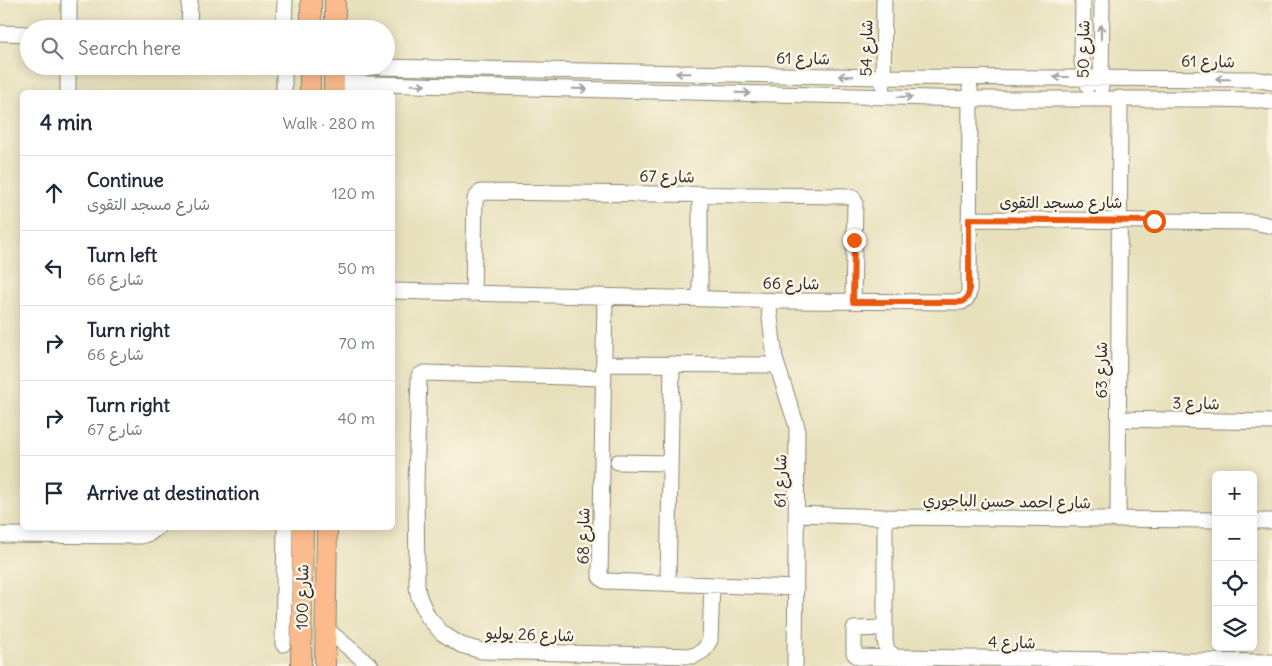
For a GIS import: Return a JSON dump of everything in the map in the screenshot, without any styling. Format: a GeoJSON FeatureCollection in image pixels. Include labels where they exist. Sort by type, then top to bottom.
{"type":"FeatureCollection","features":[{"type":"Feature","properties":{"kind":"main road"},"geometry":{"type":"LineString","coordinates":[[311,0],[311,20]]}},
{"type":"Feature","properties":{"kind":"main road"},"geometry":{"type":"LineString","coordinates":[[335,0],[335,20]]}},
{"type":"Feature","properties":{"kind":"main road"},"geometry":{"type":"LineString","coordinates":[[310,75],[310,90]]}},
{"type":"Feature","properties":{"kind":"main road","name":"شارع 100"},"geometry":{"type":"LineString","coordinates":[[301,666],[293,621],[303,569],[303,530]]}},
{"type":"Feature","properties":{"kind":"main road","name":"شارع 100"},"geometry":{"type":"LineString","coordinates":[[325,666],[328,530]]}},
{"type":"Feature","properties":{"kind":"main road"},"geometry":{"type":"LineString","coordinates":[[303,569],[327,570]]}},
{"type":"Feature","properties":{"kind":"street"},"geometry":{"type":"LineString","coordinates":[[69,0],[69,20]]}},
{"type":"Feature","properties":{"kind":"street"},"geometry":{"type":"LineString","coordinates":[[189,20],[190,0]]}},
{"type":"Feature","properties":{"kind":"street"},"geometry":{"type":"LineString","coordinates":[[284,20],[285,0]]}},
{"type":"Feature","properties":{"kind":"street","name":"شارع 54"},"geometry":{"type":"LineString","coordinates":[[883,97],[884,0]]}},
{"type":"Feature","properties":{"kind":"street","name":"شارع 50"},"geometry":{"type":"LineString","coordinates":[[1083,0],[1082,62],[1093,77]]}},
{"type":"Feature","properties":{"kind":"street","name":"شارع 50"},"geometry":{"type":"LineString","coordinates":[[1096,98],[1093,77],[1102,0]]}},
{"type":"Feature","properties":{"kind":"street"},"geometry":{"type":"LineString","coordinates":[[0,33],[20,34]]}},
{"type":"Feature","properties":{"kind":"street"},"geometry":{"type":"LineString","coordinates":[[68,75],[68,90]]}},
{"type":"Feature","properties":{"kind":"street"},"geometry":{"type":"LineString","coordinates":[[284,75],[284,90]]}},
{"type":"Feature","properties":{"kind":"street","name":"شارع 61"},"geometry":{"type":"LineString","coordinates":[[334,77],[1093,77],[1252,79],[1272,82]]}},
{"type":"Feature","properties":{"kind":"street","name":"شارع 61"},"geometry":{"type":"LineString","coordinates":[[334,77],[883,97],[970,99],[1120,98],[1272,102]]}},
{"type":"Feature","properties":{"kind":"street","name":"شارع 66"},"geometry":{"type":"LineString","coordinates":[[395,292],[768,301],[962,302],[969,292],[970,78]]}},
{"type":"Feature","properties":{"kind":"street","name":"شارع 63"},"geometry":{"type":"LineString","coordinates":[[1118,520],[1120,98]]}},
{"type":"Feature","properties":{"kind":"street","name":"شارع 67"},"geometry":{"type":"LineString","coordinates":[[473,294],[475,202],[476,196],[481,192],[851,197],[855,202],[853,302]]}},
{"type":"Feature","properties":{"kind":"street"},"geometry":{"type":"LineString","coordinates":[[700,194],[700,299]]}},
{"type":"Feature","properties":{"kind":"street","name":"شارع مسجد التقوى"},"geometry":{"type":"LineString","coordinates":[[969,219],[1254,222],[1272,226]]}},
{"type":"Feature","properties":{"kind":"street","name":"شارع 68"},"geometry":{"type":"LineString","coordinates":[[605,297],[600,577],[605,581],[796,588]]}},
{"type":"Feature","properties":{"kind":"street","name":"شارع 61"},"geometry":{"type":"LineString","coordinates":[[768,301],[776,365],[797,427],[795,666]]}},
{"type":"Feature","properties":{"kind":"street"},"geometry":{"type":"LineString","coordinates":[[604,371],[672,364],[776,365]]}},
{"type":"Feature","properties":{"kind":"street"},"geometry":{"type":"LineString","coordinates":[[668,583],[672,364]]}},
{"type":"Feature","properties":{"kind":"street","name":"شارع 26 يوليو"},"geometry":{"type":"LineString","coordinates":[[604,371],[424,373],[419,376],[416,484],[417,587],[423,608],[431,622],[442,634],[460,645],[482,651],[694,656],[704,650],[710,640],[712,585]]}},
{"type":"Feature","properties":{"kind":"street","name":"شارع 3"},"geometry":{"type":"LineString","coordinates":[[1118,419],[1272,422]]}},
{"type":"Feature","properties":{"kind":"street"},"geometry":{"type":"LineString","coordinates":[[618,462],[670,463]]}},
{"type":"Feature","properties":{"kind":"street","name":"شارع احمد حسن الباجوري"},"geometry":{"type":"LineString","coordinates":[[797,514],[885,517],[1212,520]]}},
{"type":"Feature","properties":{"kind":"street"},"geometry":{"type":"LineString","coordinates":[[885,517],[885,646],[895,657],[900,658]]}},
{"type":"Feature","properties":{"kind":"street"},"geometry":{"type":"LineString","coordinates":[[1257,521],[1272,521]]}},
{"type":"Feature","properties":{"kind":"street"},"geometry":{"type":"LineString","coordinates":[[0,535],[141,536],[154,530]]}},
{"type":"Feature","properties":{"kind":"street"},"geometry":{"type":"LineString","coordinates":[[283,644],[293,621],[285,530]]}},
{"type":"Feature","properties":{"kind":"street","name":"شارع 4"},"geometry":{"type":"LineString","coordinates":[[884,628],[854,628],[854,653],[858,657],[900,658],[1272,662]]}},
{"type":"Feature","properties":{"kind":"street"},"geometry":{"type":"LineString","coordinates":[[326,629],[371,666]]}},
{"type":"Feature","properties":{"kind":"route"},"geometry":{"type":"LineString","coordinates":[[854,240],[853,302],[962,302],[967,298],[969,292],[969,219],[1154,221]]}}]}
